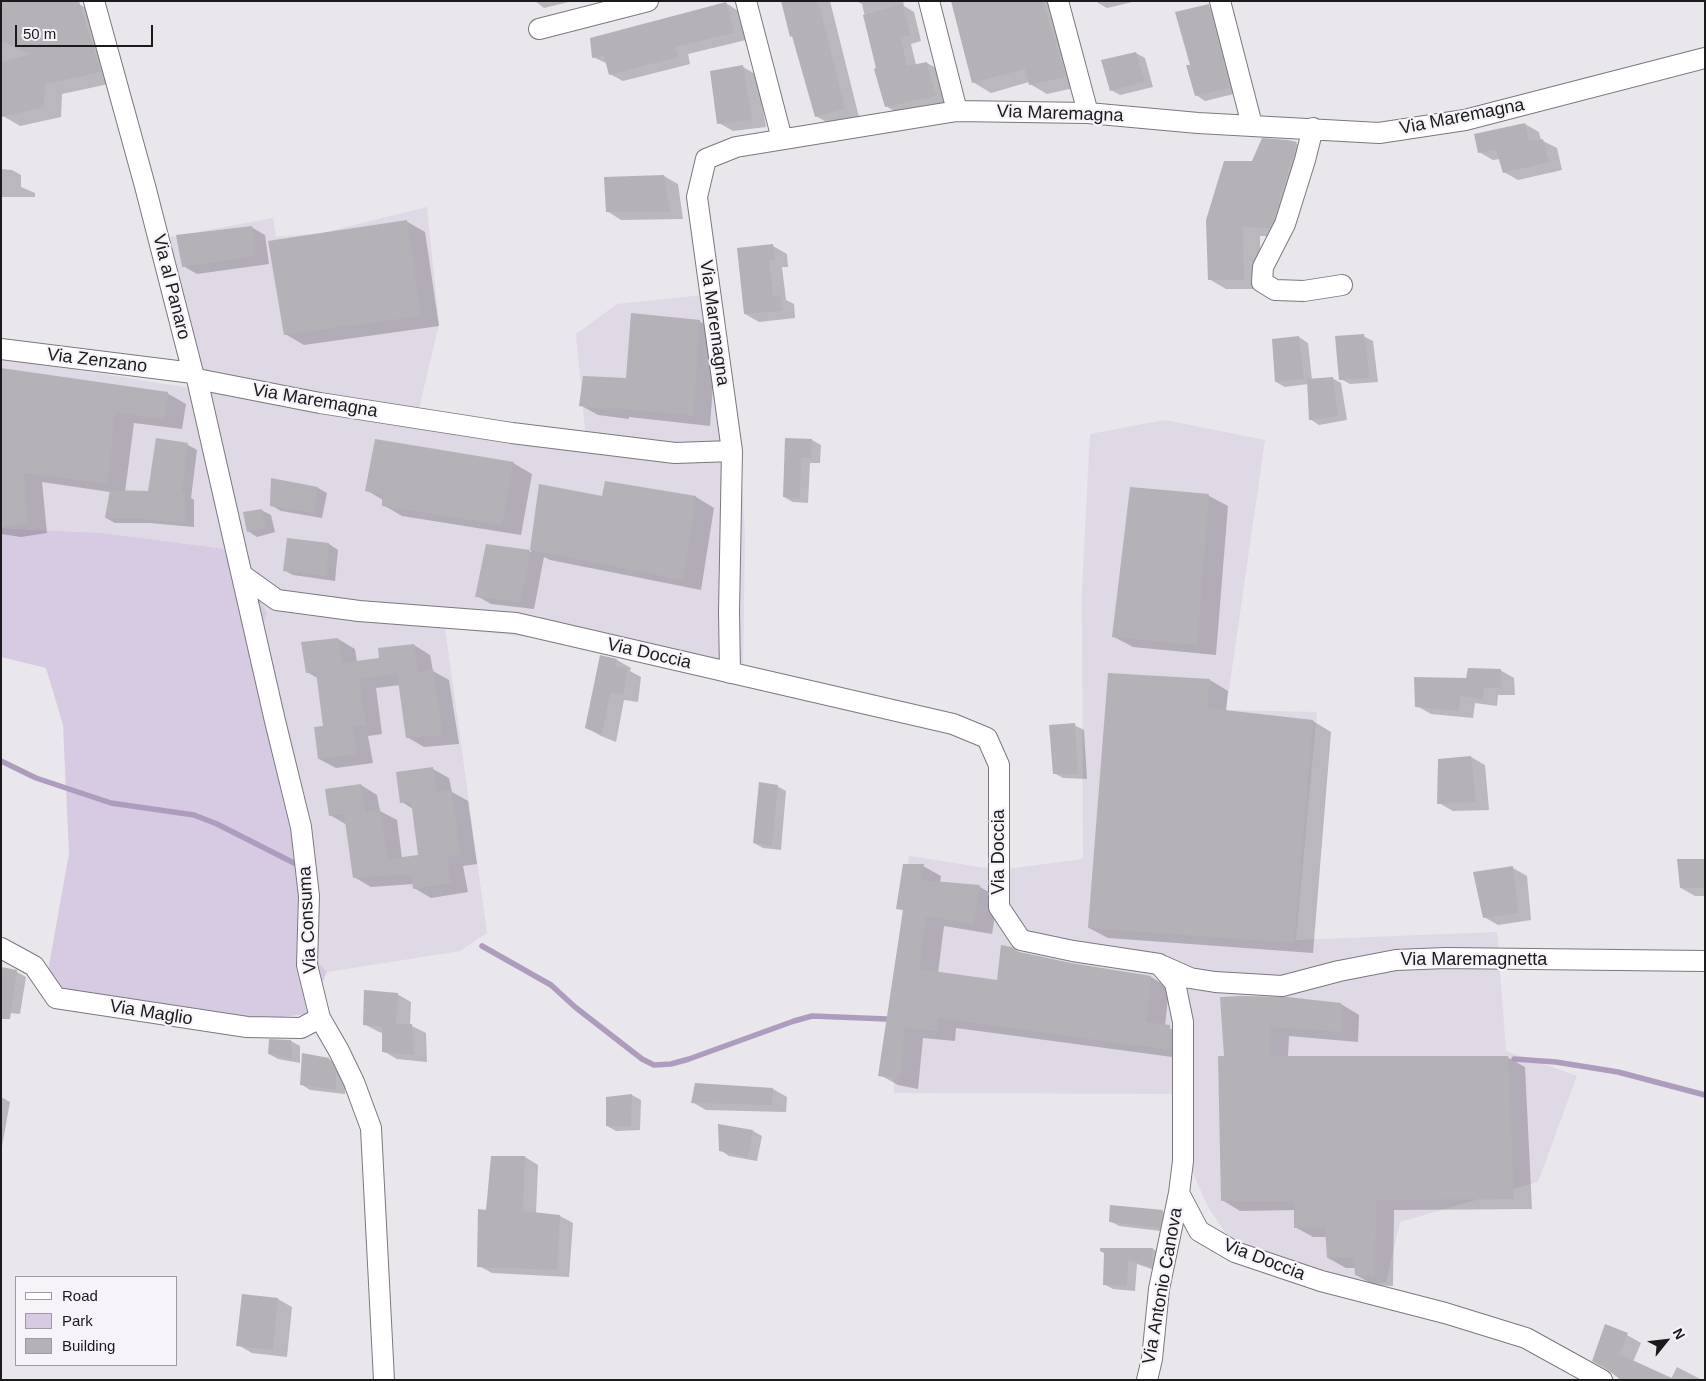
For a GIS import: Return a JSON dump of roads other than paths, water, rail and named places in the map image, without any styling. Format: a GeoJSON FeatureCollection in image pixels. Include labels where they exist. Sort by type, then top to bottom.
{"type":"FeatureCollection","features":[{"type":"Feature","properties":{"kind":"street","name":"Via al Panaro"},"geometry":{"type":"LineString","coordinates":[[94,1],[146,186],[195,376],[242,575]]}},
{"type":"Feature","properties":{"kind":"street"},"geometry":{"type":"LineString","coordinates":[[539,29],[648,1]]}},
{"type":"Feature","properties":{"kind":"street"},"geometry":{"type":"LineString","coordinates":[[746,1],[782,139]]}},
{"type":"Feature","properties":{"kind":"street"},"geometry":{"type":"LineString","coordinates":[[929,1],[957,111]]}},
{"type":"Feature","properties":{"kind":"street"},"geometry":{"type":"LineString","coordinates":[[1058,1],[1088,113]]}},
{"type":"Feature","properties":{"kind":"street"},"geometry":{"type":"LineString","coordinates":[[1220,1],[1252,125]]}},
{"type":"Feature","properties":{"kind":"street","name":"Via Maremagna"},"geometry":{"type":"LineString","coordinates":[[730,674],[729,612],[732,451],[697,196],[706,159],[736,147],[957,111],[1088,113],[1198,123],[1379,133],[1465,120],[1705,58]]}},
{"type":"Feature","properties":{"kind":"street"},"geometry":{"type":"LineString","coordinates":[[1313,128],[1285,224],[1263,267],[1262,282],[1275,290],[1304,291],[1342,284]]}},
{"type":"Feature","properties":{"kind":"street","name":"Via Zenzano"},"geometry":{"type":"LineString","coordinates":[[1,349],[195,376]]}},
{"type":"Feature","properties":{"kind":"street","name":"Via Maremagna"},"geometry":{"type":"LineString","coordinates":[[195,376],[320,403],[512,433],[675,453],[732,451]]}},
{"type":"Feature","properties":{"kind":"street","name":"Via Doccia"},"geometry":{"type":"LineString","coordinates":[[242,575],[277,600],[360,611],[516,622],[730,674],[953,724],[987,738],[999,765],[999,907],[1020,940],[1073,951],[1159,964]]}},
{"type":"Feature","properties":{"kind":"street","name":"Via Consuma"},"geometry":{"type":"LineString","coordinates":[[242,575],[274,721],[301,827],[308,896],[307,965],[320,1018],[354,1082],[371,1128],[384,1380]]}},
{"type":"Feature","properties":{"kind":"street","name":"Via Maglio"},"geometry":{"type":"LineString","coordinates":[[1,948],[34,966],[56,998],[247,1027],[301,1028],[320,1018]]}},
{"type":"Feature","properties":{"kind":"street","name":"Via Maremagnetta"},"geometry":{"type":"LineString","coordinates":[[1159,964],[1190,978],[1214,982],[1282,986],[1339,971],[1396,960],[1446,958],[1705,961]]}},
{"type":"Feature","properties":{"kind":"street"},"geometry":{"type":"LineString","coordinates":[[1159,964],[1175,983],[1183,1022],[1184,1161],[1180,1193]]}},
{"type":"Feature","properties":{"kind":"street","name":"Via Doccia"},"geometry":{"type":"LineString","coordinates":[[1180,1193],[1199,1231],[1235,1252],[1321,1281],[1445,1313],[1526,1338],[1602,1380]]}},
{"type":"Feature","properties":{"kind":"street","name":"Via Antonio Canova"},"geometry":{"type":"LineString","coordinates":[[1146,1380],[1152,1360],[1159,1289],[1180,1193]]}},
{"type":"Feature","properties":{"kind":"waterway"},"geometry":{"type":"LineString","coordinates":[[1,761],[36,778],[111,803],[194,815],[217,824],[294,863]]}},
{"type":"Feature","properties":{"kind":"waterway"},"geometry":{"type":"LineString","coordinates":[[482,946],[551,985],[575,1007],[642,1059],[654,1065],[671,1064],[689,1059],[812,1016],[887,1019]]}},
{"type":"Feature","properties":{"kind":"waterway"},"geometry":{"type":"LineString","coordinates":[[1514,1059],[1556,1062],[1618,1072],[1705,1095]]}}]}
